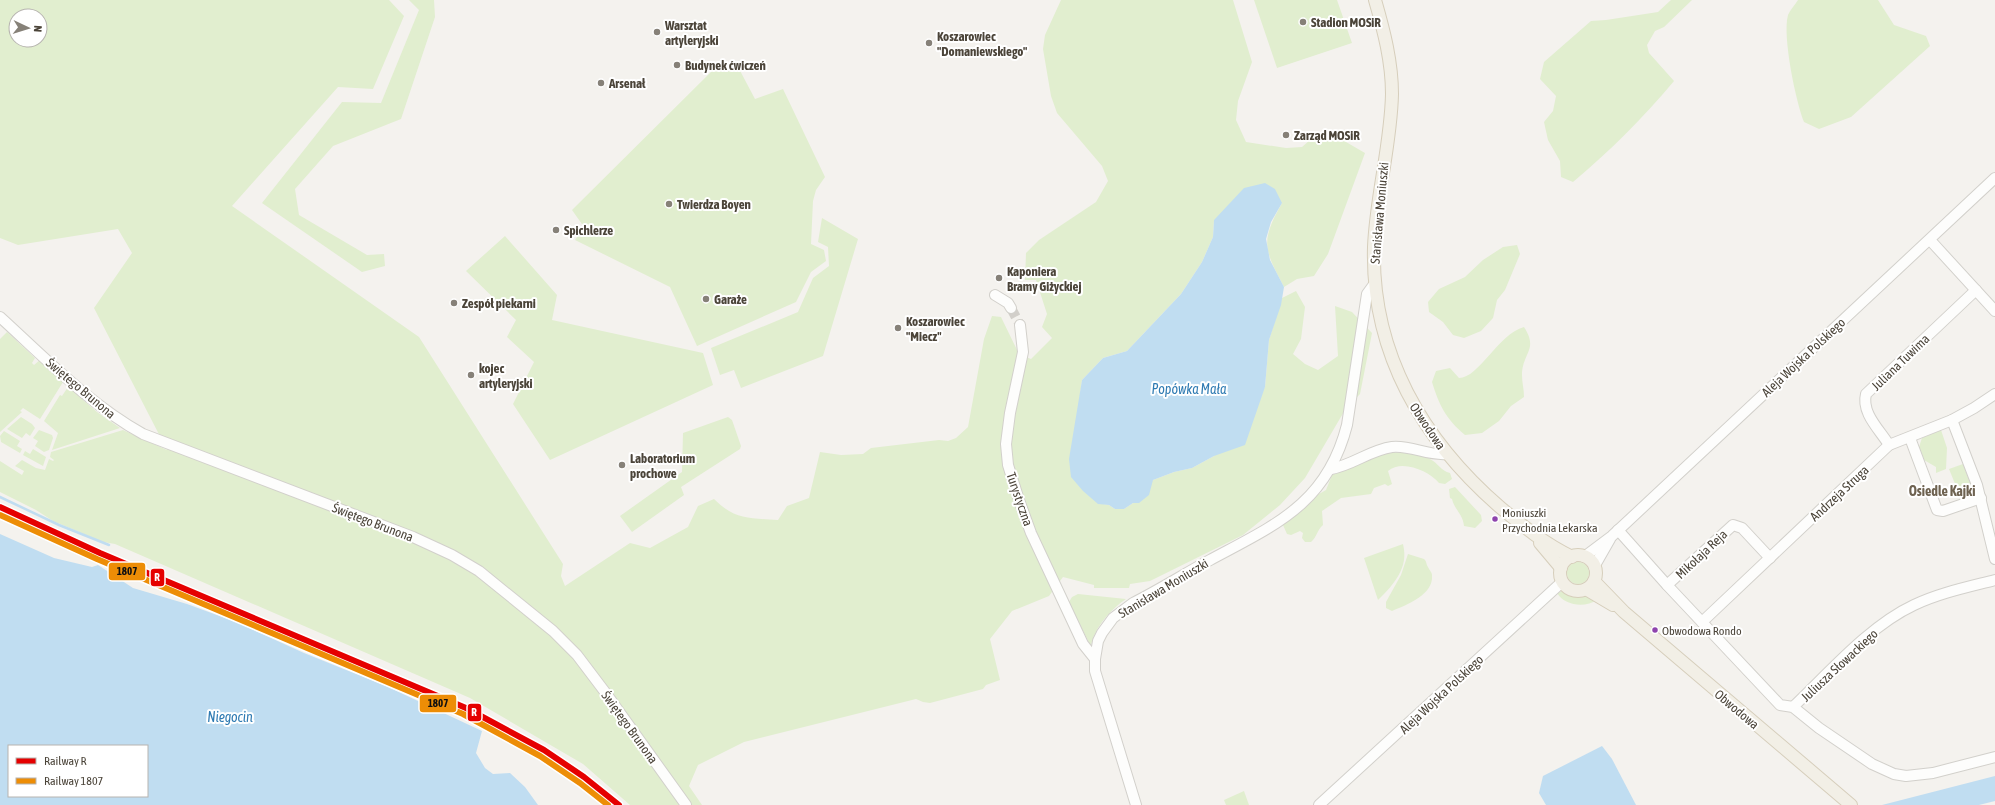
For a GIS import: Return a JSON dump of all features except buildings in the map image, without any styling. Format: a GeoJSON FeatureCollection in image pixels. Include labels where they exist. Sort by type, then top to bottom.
{"type":"FeatureCollection","features":[{"type":"Feature","properties":{"kind":"main road","name":"Stanisława Moniuszki"},"geometry":{"type":"LineString","coordinates":[[1375,0],[1383,27],[1389,56],[1392,93],[1377,210],[1374,248],[1375,283]]}},
{"type":"Feature","properties":{"kind":"main road","name":"Obwodowa"},"geometry":{"type":"LineString","coordinates":[[1375,283],[1386,336],[1399,375],[1413,406],[1447,454],[1475,485],[1535,536],[1561,568]]}},
{"type":"Feature","properties":{"kind":"main road","name":"Obwodowa"},"geometry":{"type":"LineString","coordinates":[[1535,536],[1578,557]]}},
{"type":"Feature","properties":{"kind":"main road"},"geometry":{"type":"LineString","coordinates":[[1578,557],[1590,561],[1594,567],[1596,574],[1590,585],[1573,590],[1562,582],[1561,568],[1565,561],[1578,557]]}},
{"type":"Feature","properties":{"kind":"main road","name":"Obwodowa"},"geometry":{"type":"LineString","coordinates":[[1590,585],[1624,612],[1851,805]]}},
{"type":"Feature","properties":{"kind":"street","name":"Aleja Wojska Polskiego"},"geometry":{"type":"LineString","coordinates":[[1578,557],[1615,533],[1995,178]]}},
{"type":"Feature","properties":{"kind":"street"},"geometry":{"type":"LineString","coordinates":[[1930,240],[1995,311]]}},
{"type":"Feature","properties":{"kind":"street","name":"Stanisława Moniuszki"},"geometry":{"type":"LineString","coordinates":[[1136,805],[1095,671],[1098,641],[1102,633],[1118,613],[1133,603],[1262,533],[1306,501],[1331,469],[1342,444],[1347,425],[1367,294],[1375,283]]}},
{"type":"Feature","properties":{"kind":"street","name":"Juliana Tuwima"},"geometry":{"type":"LineString","coordinates":[[1889,445],[1866,410],[1866,394],[1976,290]]}},
{"type":"Feature","properties":{"kind":"street"},"geometry":{"type":"LineString","coordinates":[[995,295],[1008,303],[1011,308]]}},
{"type":"Feature","properties":{"kind":"street","name":"Świętego Brunona"},"geometry":{"type":"LineString","coordinates":[[0,317],[97,404],[123,423],[143,434],[413,537],[452,555],[479,571],[525,607],[577,655],[606,692],[686,805]]}},
{"type":"Feature","properties":{"kind":"street","name":"Turystyczna"},"geometry":{"type":"LineString","coordinates":[[1020,325],[1023,352],[1010,413],[1006,444],[1008,465],[1019,500],[1037,545],[1083,644],[1095,659]]}},
{"type":"Feature","properties":{"kind":"street","name":"Andrzeja Struga"},"geometry":{"type":"LineString","coordinates":[[1702,622],[1889,445],[1910,438],[1952,420],[1995,394]]}},
{"type":"Feature","properties":{"kind":"street"},"geometry":{"type":"LineString","coordinates":[[1952,420],[1981,498],[1995,559]]}},
{"type":"Feature","properties":{"kind":"street"},"geometry":{"type":"LineString","coordinates":[[1910,438],[1937,510],[1943,511],[1981,498]]}},
{"type":"Feature","properties":{"kind":"street"},"geometry":{"type":"LineString","coordinates":[[1331,469],[1343,467],[1371,452],[1392,447],[1411,448],[1438,455],[1447,454]]}},
{"type":"Feature","properties":{"kind":"street","name":"Mikołaja Reja"},"geometry":{"type":"LineString","coordinates":[[1667,585],[1733,525],[1742,528],[1770,558]]}},
{"type":"Feature","properties":{"kind":"street","name":"Aleja Wojska Polskiego"},"geometry":{"type":"LineString","coordinates":[[1594,567],[1615,533]]}},
{"type":"Feature","properties":{"kind":"street"},"geometry":{"type":"LineString","coordinates":[[1615,533],[1667,585],[1780,705],[1793,707],[1819,728],[1866,761],[1894,774],[1906,776],[1933,774],[1995,756]]}},
{"type":"Feature","properties":{"kind":"street","name":"Juliusza Słowackiego"},"geometry":{"type":"LineString","coordinates":[[1793,707],[1864,639],[1902,612],[1939,596],[1995,580]]}},
{"type":"Feature","properties":{"kind":"street","name":"Aleja Wojska Polskiego"},"geometry":{"type":"LineString","coordinates":[[1322,804],[1562,582]]}},
{"type":"Feature","properties":{"kind":"green space"},"geometry":{"type":"Polygon","coordinates":[[[0,0],[389,0],[404,16],[373,89],[338,87],[232,206],[419,337],[563,564],[561,576],[565,586],[630,543],[650,548],[688,527],[698,506],[714,499],[729,511],[743,517],[778,520],[787,506],[809,498],[820,452],[841,455],[863,454],[871,448],[939,440],[948,441],[956,438],[968,427],[984,339],[992,316],[1001,317],[1019,354],[1031,359],[1052,338],[1042,327],[1047,314],[1036,280],[1025,280],[1026,253],[1039,240],[1096,202],[1108,181],[1102,166],[1057,113],[1051,96],[1043,49],[1045,35],[1061,0],[1233,0],[1252,62],[1238,101],[1236,120],[1246,142],[1286,148],[1302,147],[1310,140],[1327,131],[1365,153],[1328,254],[1314,276],[1297,279],[1284,287],[1272,263],[1267,245],[1268,237],[1270,227],[1282,203],[1214,220],[1213,237],[1202,262],[1181,294],[1127,351],[1103,358],[1082,380],[1077,419],[1098,503],[1109,505],[1115,509],[1124,509],[1133,503],[1153,480],[1174,472],[1192,468],[1214,456],[1265,387],[1269,340],[1282,298],[1296,291],[1305,307],[1301,339],[1293,354],[1305,364],[1318,370],[1338,356],[1335,306],[1352,312],[1372,333],[1360,394],[1345,410],[1305,478],[1280,505],[1243,535],[1150,581],[1130,584],[1129,588],[1094,588],[1094,585],[1063,577],[1049,596],[1012,611],[990,639],[1000,680],[986,685],[983,689],[930,703],[916,699],[744,742],[698,765],[689,786],[702,805],[630,805],[583,764],[470,698],[115,544],[103,542],[53,521],[36,510],[0,492],[0,461],[22,475],[24,471],[15,466],[22,460],[36,468],[45,470],[49,459],[54,460],[50,457],[51,452],[123,430],[167,450],[94,308],[132,253],[118,229],[18,245],[0,238],[0,0]]]}},
{"type":"Feature","properties":{"kind":"green space"},"geometry":{"type":"Polygon","coordinates":[[[409,0],[434,0],[435,17],[401,119],[333,146],[295,189],[299,215],[367,255],[384,254],[385,266],[362,272],[262,203],[342,102],[381,103],[419,10],[409,0]]]}},
{"type":"Feature","properties":{"kind":"green space","name":"Stadion MOSiR"},"geometry":{"type":"Polygon","coordinates":[[[1254,0],[1337,0],[1352,43],[1277,68],[1254,0]]]}},
{"type":"Feature","properties":{"kind":"green space"},"geometry":{"type":"Polygon","coordinates":[[[1671,0],[1692,0],[1664,27],[1655,31],[1647,45],[1649,53],[1674,81],[1626,134],[1573,182],[1561,177],[1560,161],[1548,140],[1544,122],[1553,111],[1556,96],[1540,79],[1544,62],[1591,21],[1658,12],[1671,0]]]}},
{"type":"Feature","properties":{"kind":"green space"},"geometry":{"type":"Polygon","coordinates":[[[1798,0],[1878,0],[1894,25],[1926,36],[1930,46],[1851,117],[1819,129],[1804,122],[1797,100],[1788,53],[1788,15],[1798,0]]]}},
{"type":"Feature","properties":{"kind":"green space"},"geometry":{"type":"Polygon","coordinates":[[[737,65],[755,99],[783,89],[825,177],[816,190],[813,201],[811,244],[824,250],[826,261],[811,272],[796,302],[697,346],[670,287],[575,240],[584,227],[572,210],[714,69],[737,65]]]}},
{"type":"Feature","properties":{"kind":"green space"},"geometry":{"type":"Polygon","coordinates":[[[822,218],[858,239],[823,356],[741,388],[734,370],[720,375],[711,348],[798,312],[813,278],[829,266],[828,247],[818,242],[822,218]]]}},
{"type":"Feature","properties":{"kind":"green space"},"geometry":{"type":"Polygon","coordinates":[[[505,236],[557,295],[552,320],[703,353],[713,385],[550,460],[513,404],[534,362],[507,337],[516,320],[466,271],[505,236]]]}},
{"type":"Feature","properties":{"kind":"green space"},"geometry":{"type":"Polygon","coordinates":[[[1517,245],[1520,254],[1505,290],[1497,300],[1493,318],[1481,331],[1464,338],[1453,335],[1443,322],[1429,312],[1428,302],[1439,289],[1465,277],[1483,260],[1503,247],[1517,245]]]}},
{"type":"Feature","properties":{"kind":"green space"},"geometry":{"type":"Polygon","coordinates":[[[1524,327],[1530,341],[1530,346],[1523,368],[1522,378],[1524,397],[1511,406],[1499,421],[1482,433],[1465,435],[1448,417],[1437,398],[1432,382],[1436,371],[1450,368],[1459,378],[1466,376],[1482,364],[1506,338],[1515,331],[1524,327]]]}},
{"type":"Feature","properties":{"kind":"green space"},"geometry":{"type":"Polygon","coordinates":[[[7,332],[35,358],[32,363],[34,365],[40,360],[63,382],[40,419],[23,408],[20,411],[22,412],[0,432],[0,339],[7,332]]]}},
{"type":"Feature","properties":{"kind":"green space"},"geometry":{"type":"Polygon","coordinates":[[[68,387],[97,412],[120,428],[52,450],[58,433],[44,421],[60,395],[62,396],[68,387]]]}},
{"type":"Feature","properties":{"kind":"green space"},"geometry":{"type":"Polygon","coordinates":[[[21,417],[32,424],[35,428],[30,436],[26,433],[22,438],[7,429],[21,417]]]}},
{"type":"Feature","properties":{"kind":"green space"},"geometry":{"type":"Polygon","coordinates":[[[728,417],[732,420],[741,446],[740,449],[681,487],[684,495],[632,532],[620,516],[682,472],[683,433],[728,417]]]}},
{"type":"Feature","properties":{"kind":"green space"},"geometry":{"type":"Polygon","coordinates":[[[39,430],[52,435],[53,438],[49,450],[44,452],[35,446],[38,441],[33,438],[39,430]]]}},
{"type":"Feature","properties":{"kind":"green space"},"geometry":{"type":"Polygon","coordinates":[[[1941,430],[1947,448],[1946,469],[1936,473],[1936,467],[1924,460],[1919,447],[1922,438],[1941,430]]]}},
{"type":"Feature","properties":{"kind":"green space"},"geometry":{"type":"Polygon","coordinates":[[[4,431],[20,441],[17,446],[22,449],[20,453],[1,442],[0,436],[4,431]]]}},
{"type":"Feature","properties":{"kind":"green space"},"geometry":{"type":"Polygon","coordinates":[[[33,449],[46,457],[43,466],[23,455],[25,451],[30,454],[33,449]]]}},
{"type":"Feature","properties":{"kind":"green space"},"geometry":{"type":"Polygon","coordinates":[[[1393,452],[1417,454],[1426,457],[1444,471],[1450,473],[1452,479],[1445,484],[1439,483],[1429,474],[1415,468],[1400,466],[1394,468],[1388,471],[1392,484],[1388,486],[1385,484],[1374,488],[1371,494],[1341,498],[1322,511],[1323,525],[1311,542],[1305,542],[1302,538],[1303,533],[1300,531],[1291,535],[1287,534],[1283,525],[1287,520],[1309,504],[1312,498],[1326,490],[1332,475],[1358,463],[1382,454],[1393,452]]]}},
{"type":"Feature","properties":{"kind":"green space"},"geometry":{"type":"Polygon","coordinates":[[[1963,464],[1973,491],[1960,496],[1949,469],[1963,464]]]}},
{"type":"Feature","properties":{"kind":"green space"},"geometry":{"type":"Polygon","coordinates":[[[1455,487],[1481,515],[1482,521],[1475,528],[1464,526],[1462,518],[1452,499],[1450,498],[1449,489],[1455,487]]]}},
{"type":"Feature","properties":{"kind":"green space"},"geometry":{"type":"Polygon","coordinates":[[[1403,544],[1404,561],[1399,575],[1390,588],[1378,600],[1364,558],[1403,544]]]}},
{"type":"Feature","properties":{"kind":"green space"},"geometry":{"type":"Polygon","coordinates":[[[1408,554],[1425,560],[1432,574],[1431,582],[1429,588],[1424,594],[1404,606],[1392,611],[1386,608],[1386,602],[1401,575],[1408,554]]]}},
{"type":"Feature","properties":{"kind":"green space"},"geometry":{"type":"Polygon","coordinates":[[[1574,562],[1582,562],[1589,569],[1589,577],[1582,584],[1574,584],[1567,577],[1567,569],[1574,562]]]}},
{"type":"Feature","properties":{"kind":"green space"},"geometry":{"type":"Polygon","coordinates":[[[1564,591],[1597,600],[1592,603],[1581,605],[1570,603],[1565,601],[1557,593],[1564,591]]]}},
{"type":"Feature","properties":{"kind":"green space"},"geometry":{"type":"Polygon","coordinates":[[[1078,594],[1126,599],[1104,619],[1093,638],[1091,645],[1069,602],[1072,597],[1078,594]]]}},
{"type":"Feature","properties":{"kind":"green space"},"geometry":{"type":"Polygon","coordinates":[[[1244,791],[1249,805],[1226,805],[1224,800],[1244,791]]]}},
{"type":"Feature","properties":{"kind":"water","name":"Popówka Mała"},"geometry":{"type":"Polygon","coordinates":[[[1265,183],[1275,189],[1282,203],[1271,222],[1266,239],[1270,260],[1284,287],[1281,305],[1269,340],[1265,387],[1245,445],[1214,456],[1192,468],[1174,472],[1153,480],[1149,495],[1139,503],[1133,503],[1124,509],[1115,509],[1109,505],[1098,504],[1083,491],[1071,477],[1069,459],[1082,380],[1103,358],[1127,351],[1181,294],[1202,262],[1213,237],[1214,220],[1244,188],[1265,183]]]}},
{"type":"Feature","properties":{"kind":"water","name":"Niegocin"},"geometry":{"type":"Polygon","coordinates":[[[0,534],[54,558],[92,567],[98,565],[133,588],[187,604],[236,622],[304,653],[386,686],[482,731],[476,753],[485,768],[493,774],[510,773],[525,787],[538,805],[0,805],[0,534]]]}},
{"type":"Feature","properties":{"kind":"water"},"geometry":{"type":"Polygon","coordinates":[[[1602,746],[1612,759],[1636,805],[1546,805],[1539,793],[1543,776],[1602,746]]]}},
{"type":"Feature","properties":{"kind":"water"},"geometry":{"type":"Polygon","coordinates":[[[1995,776],[1995,801],[1979,805],[1882,805],[1995,776]]]}},
{"type":"Feature","properties":{"kind":"waterway"},"geometry":{"type":"LineString","coordinates":[[0,497],[59,525],[109,545]]}},
{"type":"Feature","properties":{"kind":"tunnel"},"geometry":{"type":"LineString","coordinates":[[1011,308],[1020,325]]}},
{"type":"Feature","properties":{"kind":"rail line","name":"R"},"geometry":{"type":"LineString","coordinates":[[0,507],[100,553],[466,708],[544,750],[584,777],[619,805]]}},
{"type":"Feature","properties":{"kind":"rail line","name":"1807"},"geometry":{"type":"LineString","coordinates":[[0,515],[97,559],[463,714],[540,756],[580,783],[608,805]]}},
{"type":"Feature","properties":{"kind":"place","name":"Stadion MOSiR"},"geometry":{"type":"Point","coordinates":[1303,22]}},
{"type":"Feature","properties":{"kind":"place","name":"Warsztat artyleryjski"},"geometry":{"type":"Point","coordinates":[657,32]}},
{"type":"Feature","properties":{"kind":"place","name":"Koszarowiec \"Domaniewskiego\""},"geometry":{"type":"Point","coordinates":[929,43]}},
{"type":"Feature","properties":{"kind":"place","name":"Budynek ćwiczeń"},"geometry":{"type":"Point","coordinates":[677,65]}},
{"type":"Feature","properties":{"kind":"place","name":"Arsenał"},"geometry":{"type":"Point","coordinates":[601,83]}},
{"type":"Feature","properties":{"kind":"place","name":"Zarząd MOSiR"},"geometry":{"type":"Point","coordinates":[1286,135]}},
{"type":"Feature","properties":{"kind":"place","name":"Twierdza Boyen"},"geometry":{"type":"Point","coordinates":[669,204]}},
{"type":"Feature","properties":{"kind":"place","name":"Spichlerze"},"geometry":{"type":"Point","coordinates":[556,230]}},
{"type":"Feature","properties":{"kind":"place","name":"Kaponiera Bramy Giżyckiej"},"geometry":{"type":"Point","coordinates":[999,278]}},
{"type":"Feature","properties":{"kind":"place","name":"Garaże"},"geometry":{"type":"Point","coordinates":[706,299]}},
{"type":"Feature","properties":{"kind":"place","name":"Zespół piekarni"},"geometry":{"type":"Point","coordinates":[454,303]}},
{"type":"Feature","properties":{"kind":"place","name":"Koszarowiec \"Miecz\""},"geometry":{"type":"Point","coordinates":[898,328]}},
{"type":"Feature","properties":{"kind":"place","name":"kojec artyleryjski"},"geometry":{"type":"Point","coordinates":[471,375]}},
{"type":"Feature","properties":{"kind":"place","name":"Laboratorium prochowe"},"geometry":{"type":"Point","coordinates":[622,465]}},
{"type":"Feature","properties":{"kind":"place","name":"Moniuszki Przychodnia Lekarska"},"geometry":{"type":"Point","coordinates":[1495,519]}},
{"type":"Feature","properties":{"kind":"place","name":"Obwodowa Rondo"},"geometry":{"type":"Point","coordinates":[1655,630]}},
{"type":"Feature","properties":{"kind":"district","name":"Osiedle Kajki"},"geometry":{"type":"Point","coordinates":[1942,491]}}]}
